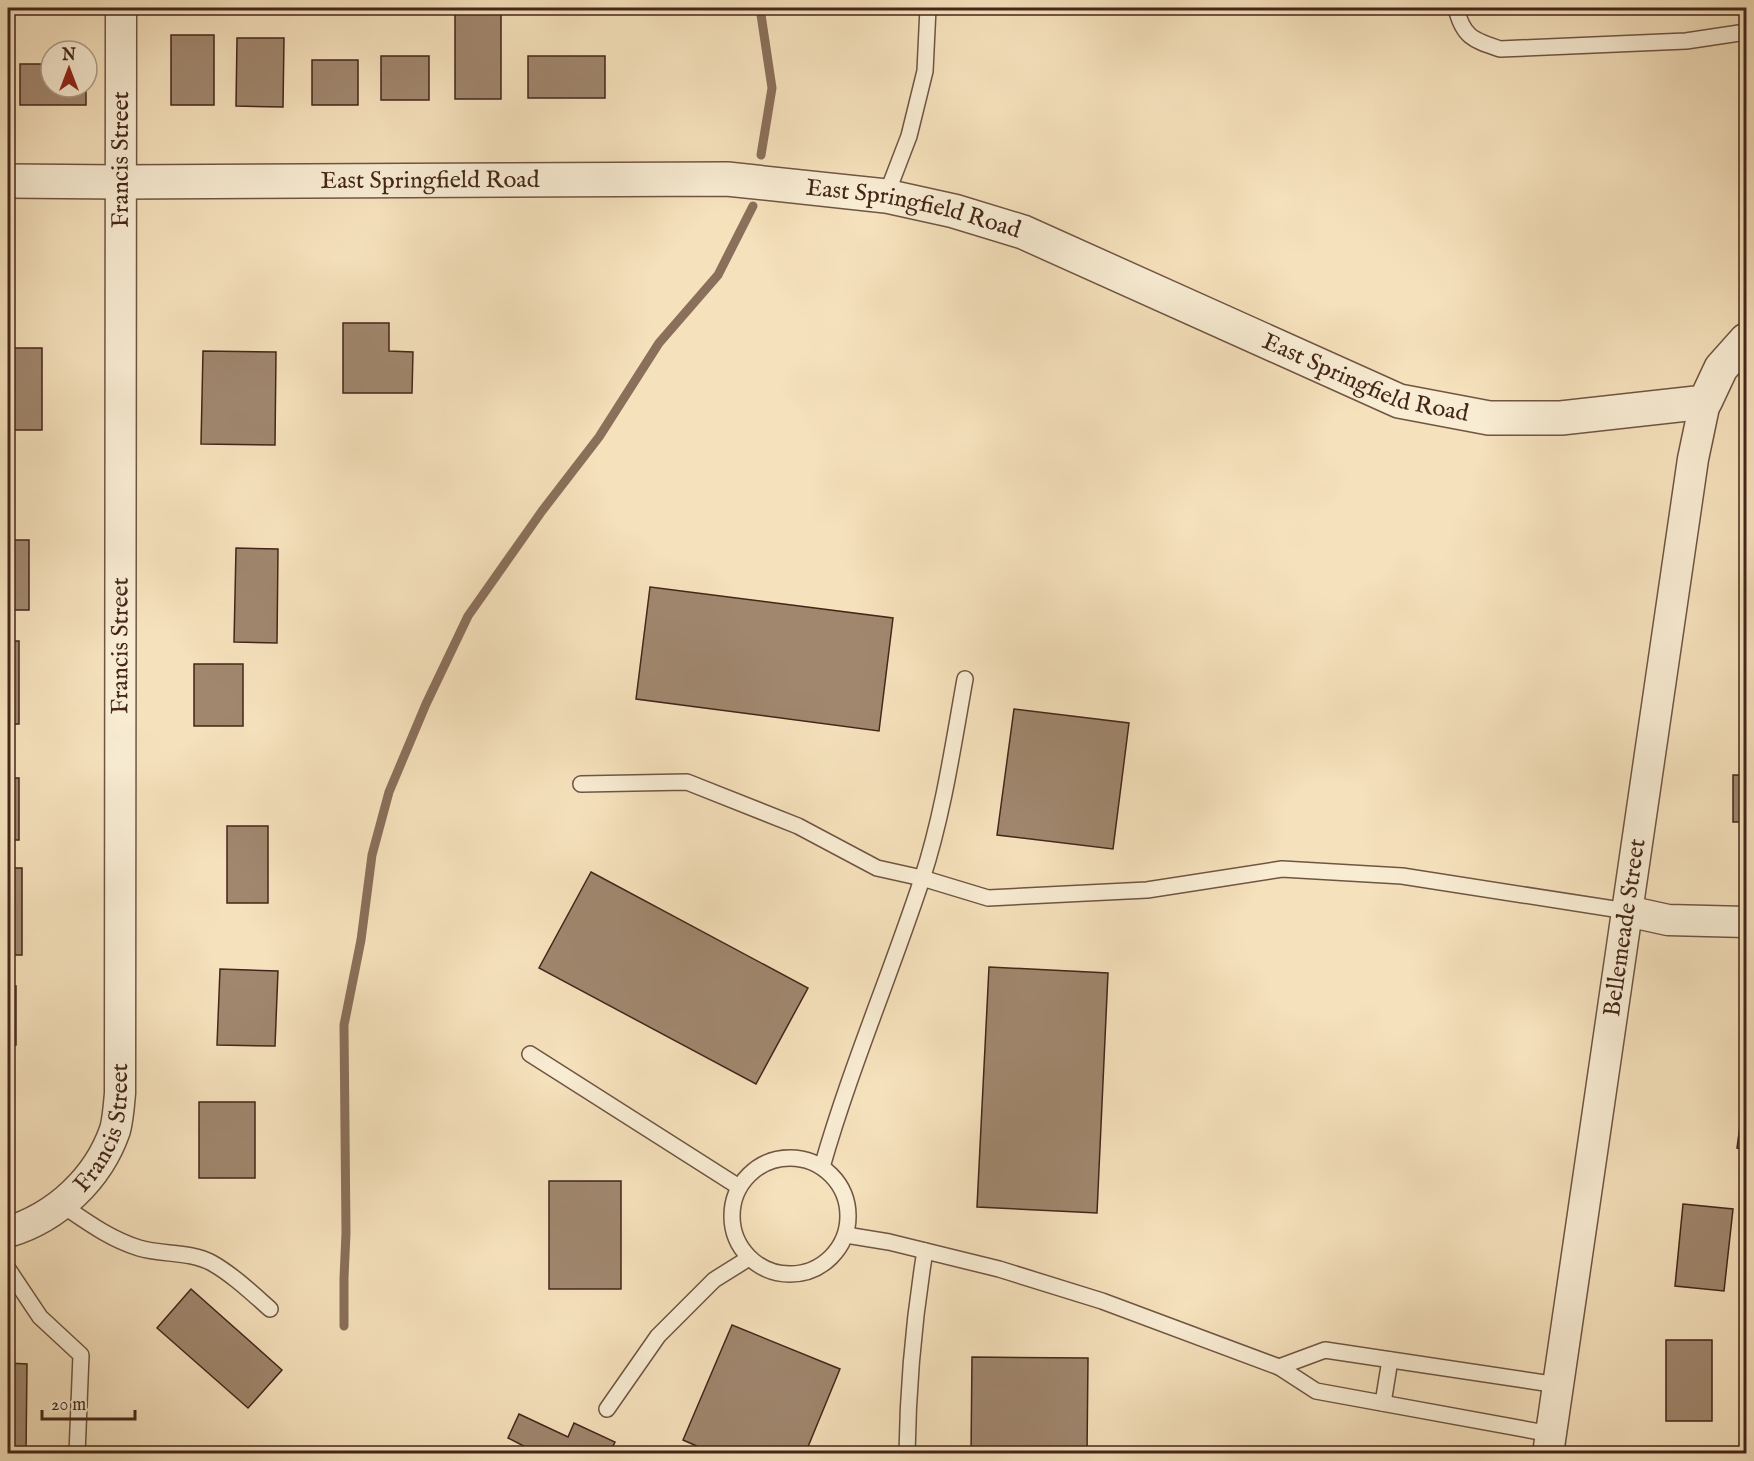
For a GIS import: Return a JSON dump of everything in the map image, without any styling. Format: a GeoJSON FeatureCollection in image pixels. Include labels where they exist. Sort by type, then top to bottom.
{"type":"FeatureCollection","features":[{"type":"Feature","properties":{"kind":"street","name":"Francis Street"},"geometry":{"type":"LineString","coordinates":[[8,1232],[62,1205],[95,1170],[115,1129],[120,1093],[122,8]]}},
{"type":"Feature","properties":{"kind":"street","name":"East Springfield Road"},"geometry":{"type":"LineString","coordinates":[[8,181],[727,179],[886,196],[954,211],[1023,232],[1399,401],[1489,418],[1549,418],[1705,402]]}},
{"type":"Feature","properties":{"kind":"street"},"geometry":{"type":"LineString","coordinates":[[1705,402],[1721,368],[1746,340]]}},
{"type":"Feature","properties":{"kind":"street","name":"Bellemeade Street"},"geometry":{"type":"LineString","coordinates":[[1549,1444],[1693,459],[1705,402]]}},
{"type":"Feature","properties":{"kind":"street"},"geometry":{"type":"LineString","coordinates":[[1627,911],[1668,920],[1746,922]]}},
{"type":"Feature","properties":{"kind":"lane"},"geometry":{"type":"LineString","coordinates":[[886,196],[909,136],[925,70],[928,8]]}},
{"type":"Feature","properties":{"kind":"lane"},"geometry":{"type":"LineString","coordinates":[[1456,8],[1460,23],[1473,40],[1500,49],[1686,41],[1746,32]]}},
{"type":"Feature","properties":{"kind":"lane"},"geometry":{"type":"LineString","coordinates":[[822,1167],[837,1114],[922,878],[939,820],[965,680]]}},
{"type":"Feature","properties":{"kind":"lane"},"geometry":{"type":"LineString","coordinates":[[582,784],[687,782],[798,826],[877,868],[922,878],[988,898],[1147,890],[1282,869],[1402,876],[1627,911]]}},
{"type":"Feature","properties":{"kind":"lane"},"geometry":{"type":"LineString","coordinates":[[530,1054],[739,1187]]}},
{"type":"Feature","properties":{"kind":"lane"},"geometry":{"type":"LineString","coordinates":[[785,1157],[805,1159],[822,1167],[837,1180],[846,1197],[849,1216],[846,1235],[829,1259],[822,1265],[803,1273],[784,1274],[765,1269],[749,1258],[738,1243],[732,1224],[732,1206],[739,1187],[750,1173],[766,1162],[776,1159],[785,1157]]}},
{"type":"Feature","properties":{"kind":"lane"},"geometry":{"type":"LineString","coordinates":[[62,1205],[107,1236],[141,1249],[185,1255],[210,1262],[242,1284],[270,1309]]}},
{"type":"Feature","properties":{"kind":"lane"},"geometry":{"type":"LineString","coordinates":[[846,1235],[889,1242],[999,1269],[1102,1301],[1279,1367],[1316,1391],[1383,1403],[1549,1444]]}},
{"type":"Feature","properties":{"kind":"lane"},"geometry":{"type":"LineString","coordinates":[[907,1454],[908,1400],[916,1302],[925,1251]]}},
{"type":"Feature","properties":{"kind":"lane"},"geometry":{"type":"LineString","coordinates":[[607,1409],[658,1336],[714,1280],[749,1258]]}},
{"type":"Feature","properties":{"kind":"lane"},"geometry":{"type":"LineString","coordinates":[[8,1269],[40,1317],[81,1354],[77,1454]]}},
{"type":"Feature","properties":{"kind":"lane"},"geometry":{"type":"LineString","coordinates":[[1279,1367],[1325,1350],[1558,1384]]}},
{"type":"Feature","properties":{"kind":"lane"},"geometry":{"type":"LineString","coordinates":[[1383,1403],[1390,1360]]}},
{"type":"Feature","properties":{"kind":"building"},"geometry":{"type":"Polygon","coordinates":[[[455,8],[501,8],[501,99],[455,99],[455,8]]]}},
{"type":"Feature","properties":{"kind":"building"},"geometry":{"type":"Polygon","coordinates":[[[171,35],[214,35],[214,105],[171,105],[171,35]]]}},
{"type":"Feature","properties":{"kind":"building"},"geometry":{"type":"Polygon","coordinates":[[[237,38],[284,38],[283,107],[236,106],[237,38]]]}},
{"type":"Feature","properties":{"kind":"building"},"geometry":{"type":"Polygon","coordinates":[[[381,56],[429,56],[429,100],[381,100],[381,56]]]}},
{"type":"Feature","properties":{"kind":"building"},"geometry":{"type":"Polygon","coordinates":[[[528,56],[605,56],[605,98],[528,98],[528,56]]]}},
{"type":"Feature","properties":{"kind":"building"},"geometry":{"type":"Polygon","coordinates":[[[312,60],[358,60],[358,105],[312,105],[312,60]]]}},
{"type":"Feature","properties":{"kind":"building"},"geometry":{"type":"Polygon","coordinates":[[[20,64],[39,64],[39,99],[86,99],[86,105],[20,105],[20,64]]]}},
{"type":"Feature","properties":{"kind":"building"},"geometry":{"type":"Polygon","coordinates":[[[343,323],[389,323],[389,351],[413,352],[412,393],[343,393],[343,323]]]}},
{"type":"Feature","properties":{"kind":"building"},"geometry":{"type":"Polygon","coordinates":[[[8,348],[42,348],[42,430],[8,430],[8,348]]]}},
{"type":"Feature","properties":{"kind":"building"},"geometry":{"type":"Polygon","coordinates":[[[203,351],[276,352],[275,445],[201,444],[203,351]]]}},
{"type":"Feature","properties":{"kind":"building"},"geometry":{"type":"Polygon","coordinates":[[[8,540],[29,540],[29,610],[8,610],[8,540]]]}},
{"type":"Feature","properties":{"kind":"building"},"geometry":{"type":"Polygon","coordinates":[[[236,548],[278,549],[277,643],[234,642],[236,548]]]}},
{"type":"Feature","properties":{"kind":"building"},"geometry":{"type":"Polygon","coordinates":[[[650,587],[893,618],[879,731],[636,699],[650,587]]]}},
{"type":"Feature","properties":{"kind":"building"},"geometry":{"type":"Polygon","coordinates":[[[8,641],[19,641],[19,724],[8,724],[8,641]]]}},
{"type":"Feature","properties":{"kind":"building"},"geometry":{"type":"Polygon","coordinates":[[[194,664],[243,664],[243,726],[194,726],[194,664]]]}},
{"type":"Feature","properties":{"kind":"building"},"geometry":{"type":"Polygon","coordinates":[[[1014,709],[1129,723],[1113,849],[997,835],[1014,709]]]}},
{"type":"Feature","properties":{"kind":"building"},"geometry":{"type":"Polygon","coordinates":[[[1733,775],[1746,775],[1746,822],[1733,822],[1733,775]]]}},
{"type":"Feature","properties":{"kind":"building"},"geometry":{"type":"Polygon","coordinates":[[[8,778],[19,778],[19,840],[8,840],[8,778]]]}},
{"type":"Feature","properties":{"kind":"building"},"geometry":{"type":"Polygon","coordinates":[[[227,826],[268,826],[268,903],[227,903],[227,826]]]}},
{"type":"Feature","properties":{"kind":"building"},"geometry":{"type":"Polygon","coordinates":[[[8,868],[22,868],[22,955],[8,955],[8,868]]]}},
{"type":"Feature","properties":{"kind":"building"},"geometry":{"type":"Polygon","coordinates":[[[591,872],[808,988],[756,1084],[539,968],[591,872]]]}},
{"type":"Feature","properties":{"kind":"building"},"geometry":{"type":"Polygon","coordinates":[[[989,967],[1108,973],[1097,1213],[977,1207],[989,967]]]}},
{"type":"Feature","properties":{"kind":"building"},"geometry":{"type":"Polygon","coordinates":[[[220,969],[278,971],[275,1046],[217,1045],[220,969]]]}},
{"type":"Feature","properties":{"kind":"building"},"geometry":{"type":"Polygon","coordinates":[[[8,986],[16,986],[16,1045],[8,1045],[8,986]]]}},
{"type":"Feature","properties":{"kind":"building"},"geometry":{"type":"Polygon","coordinates":[[[1746,1080],[1746,1149],[1737,1148],[1746,1080]]]}},
{"type":"Feature","properties":{"kind":"building"},"geometry":{"type":"Polygon","coordinates":[[[8,1098],[12,1098],[12,1164],[8,1164],[8,1098]]]}},
{"type":"Feature","properties":{"kind":"building"},"geometry":{"type":"Polygon","coordinates":[[[199,1102],[255,1102],[255,1178],[199,1178],[199,1102]]]}},
{"type":"Feature","properties":{"kind":"building"},"geometry":{"type":"Polygon","coordinates":[[[549,1181],[621,1181],[621,1289],[549,1289],[549,1181]]]}},
{"type":"Feature","properties":{"kind":"building"},"geometry":{"type":"Polygon","coordinates":[[[1683,1204],[1733,1209],[1724,1291],[1675,1286],[1683,1204]]]}},
{"type":"Feature","properties":{"kind":"building"},"geometry":{"type":"Polygon","coordinates":[[[191,1289],[282,1370],[248,1408],[157,1328],[191,1289]]]}},
{"type":"Feature","properties":{"kind":"building"},"geometry":{"type":"Polygon","coordinates":[[[732,1325],[840,1369],[805,1454],[715,1454],[683,1440],[732,1325]]]}},
{"type":"Feature","properties":{"kind":"building"},"geometry":{"type":"Polygon","coordinates":[[[1666,1340],[1712,1340],[1712,1421],[1666,1421],[1666,1340]]]}},
{"type":"Feature","properties":{"kind":"building"},"geometry":{"type":"Polygon","coordinates":[[[972,1357],[1088,1358],[1087,1454],[971,1454],[972,1357]]]}},
{"type":"Feature","properties":{"kind":"building"},"geometry":{"type":"Polygon","coordinates":[[[8,1363],[27,1364],[26,1454],[8,1454],[8,1363]]]}},
{"type":"Feature","properties":{"kind":"building"},"geometry":{"type":"Polygon","coordinates":[[[519,1414],[568,1437],[574,1423],[615,1442],[609,1454],[539,1454],[508,1438],[519,1414]]]}},
{"type":"Feature","properties":{"kind":"waterway"},"geometry":{"type":"LineString","coordinates":[[760,8],[772,88],[761,155]]}},
{"type":"Feature","properties":{"kind":"waterway"},"geometry":{"type":"LineString","coordinates":[[344,1326],[346,1233],[344,1025],[361,940],[372,855],[389,792],[426,704],[468,616],[542,511],[599,437],[659,343],[718,275],[753,206]]}}]}
